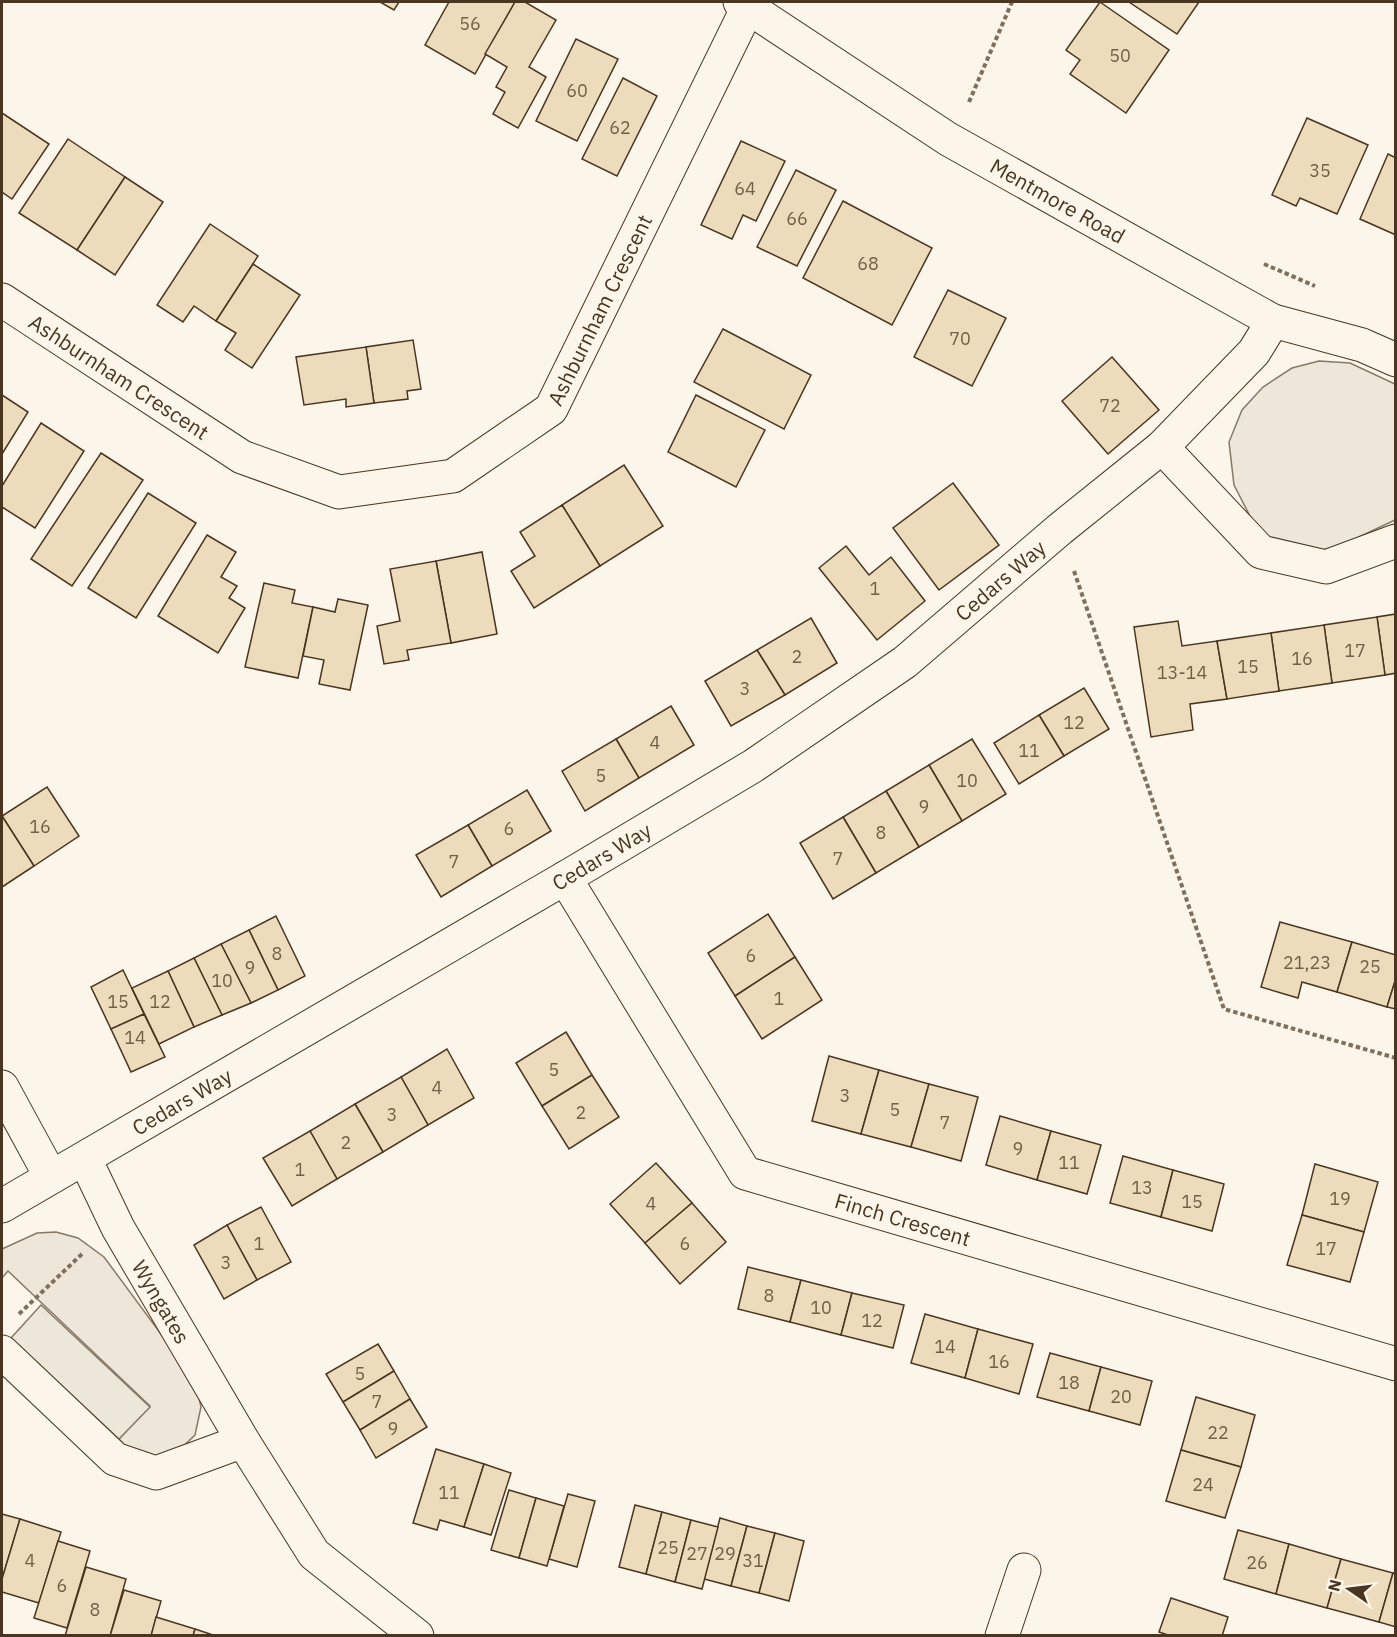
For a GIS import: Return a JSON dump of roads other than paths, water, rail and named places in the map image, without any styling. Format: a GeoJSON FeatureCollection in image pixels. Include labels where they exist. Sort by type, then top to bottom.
{"type":"FeatureCollection","features":[{"type":"Feature","properties":{"kind":"street","name":"Mentmore Road"},"geometry":{"type":"LineString","coordinates":[[744,4],[948,139],[1273,321],[1362,345],[1395,360]]}},
{"type":"Feature","properties":{"kind":"street","name":"Ashburnham Crescent"},"geometry":{"type":"LineString","coordinates":[[2,300],[242,457],[339,492],[453,476],[551,409],[744,4]]}},
{"type":"Feature","properties":{"kind":"street","name":"Cedars Way"},"geometry":{"type":"LineString","coordinates":[[2,1206],[566,878],[753,766],[905,662],[1060,529],[1162,447],[1254,352],[1273,321]]}},
{"type":"Feature","properties":{"kind":"street"},"geometry":{"type":"LineString","coordinates":[[1162,447],[1261,552],[1326,567],[1395,541]]}},
{"type":"Feature","properties":{"kind":"street","name":"Finch Crescent"},"geometry":{"type":"LineString","coordinates":[[566,878],[745,1173],[1394,1359]]}},
{"type":"Feature","properties":{"kind":"street"},"geometry":{"type":"LineString","coordinates":[[2,1087],[51,1177]]}},
{"type":"Feature","properties":{"kind":"street","name":"Wyngates"},"geometry":{"type":"LineString","coordinates":[[85,1159],[118,1228],[243,1441],[314,1554],[417,1635]]}},
{"type":"Feature","properties":{"kind":"street"},"geometry":{"type":"LineString","coordinates":[[2,1352],[115,1459],[156,1473],[243,1441]]}},
{"type":"Feature","properties":{"kind":"street"},"geometry":{"type":"LineString","coordinates":[[1002,1635],[1024,1570]]}}]}
